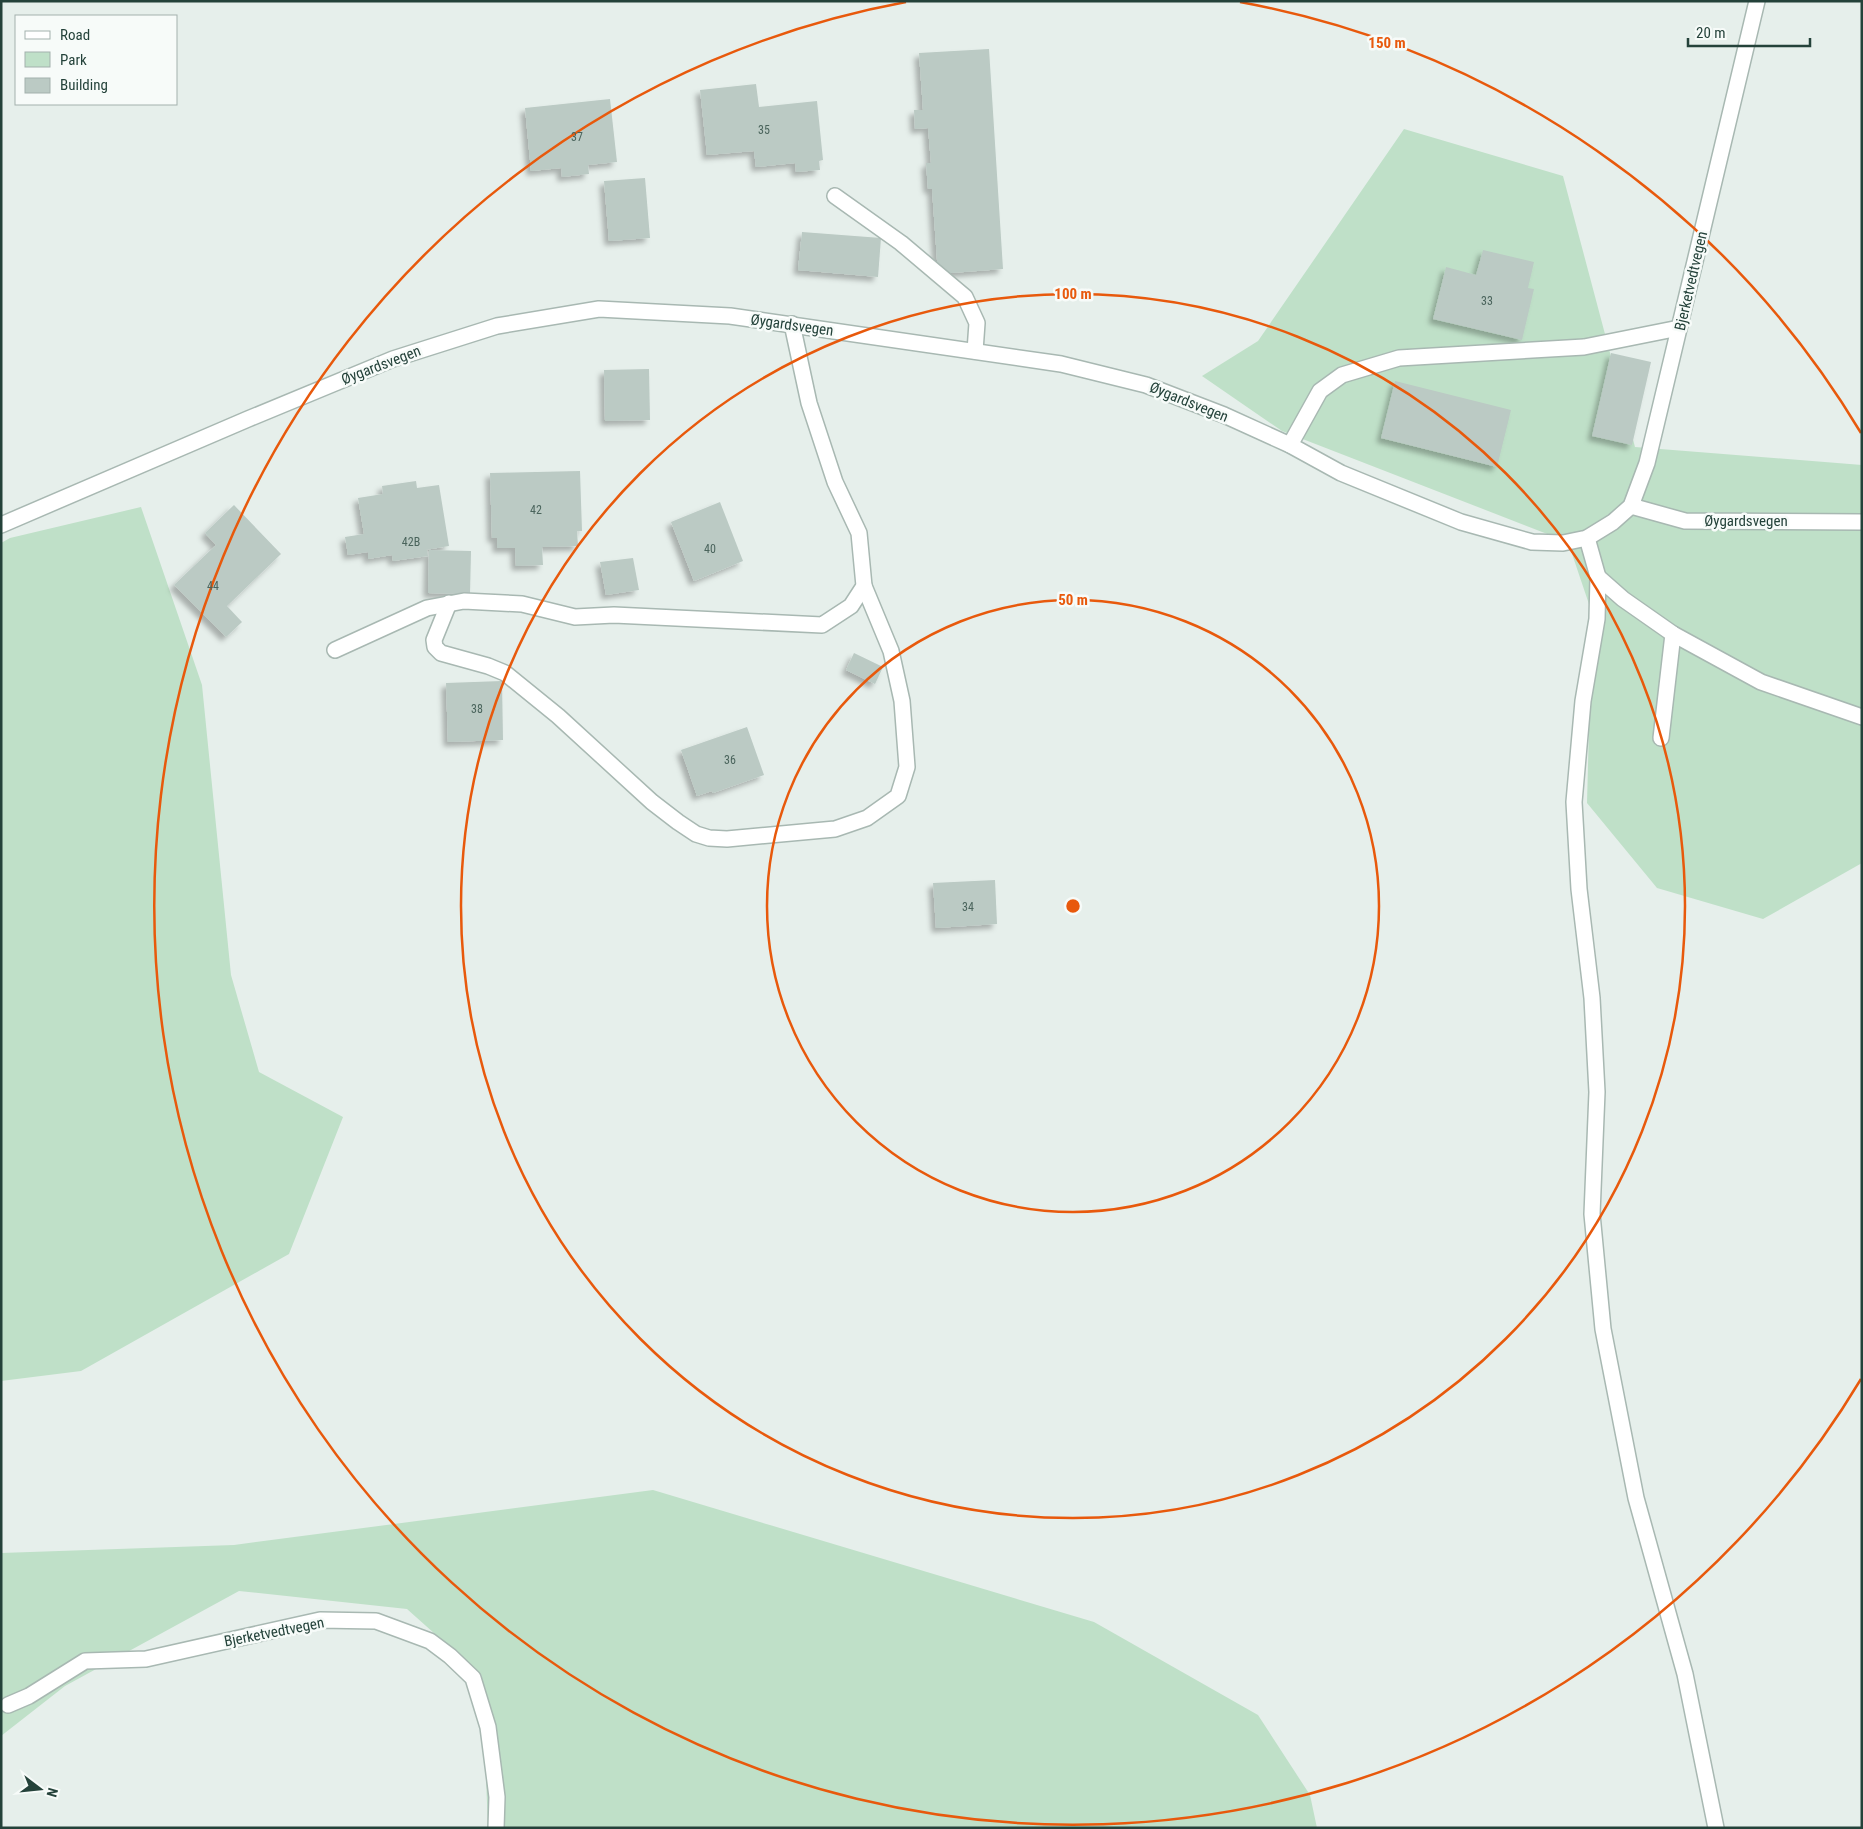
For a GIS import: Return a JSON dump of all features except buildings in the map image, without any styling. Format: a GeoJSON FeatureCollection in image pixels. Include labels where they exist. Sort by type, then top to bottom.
{"type":"FeatureCollection","features":[{"type":"Feature","properties":{"kind":"street","name":"Bjerketvedtvegen"},"geometry":{"type":"LineString","coordinates":[[1632,506],[1647,463],[1757,1]]}},
{"type":"Feature","properties":{"kind":"street"},"geometry":{"type":"LineString","coordinates":[[835,196],[901,243],[965,296],[977,323],[974,351]]}},
{"type":"Feature","properties":{"kind":"street","name":"Øygardsvegen"},"geometry":{"type":"LineString","coordinates":[[1,525],[248,418],[393,359],[497,326],[598,309],[730,316],[1061,364],[1146,385],[1224,415],[1290,446],[1341,473],[1461,522],[1532,542],[1563,543],[1587,538]]}},
{"type":"Feature","properties":{"kind":"street"},"geometry":{"type":"LineString","coordinates":[[449,604],[434,640],[435,647],[442,653],[488,666],[505,673],[558,716],[652,802],[696,834],[709,838],[727,839],[835,829],[867,818],[898,796],[906,767],[902,701],[891,651],[864,586],[859,532],[836,482],[809,403],[792,324]]}},
{"type":"Feature","properties":{"kind":"street"},"geometry":{"type":"LineString","coordinates":[[1290,446],[1320,391],[1342,375],[1399,358],[1584,346],[1680,328]]}},
{"type":"Feature","properties":{"kind":"street"},"geometry":{"type":"LineString","coordinates":[[1632,506],[1613,522],[1587,538],[1598,577],[1597,619],[1583,701],[1574,802],[1579,889],[1592,998],[1597,1092],[1593,1223],[1603,1329],[1636,1498],[1684,1674],[1716,1828]]}},
{"type":"Feature","properties":{"kind":"street","name":"Øygardsvegen"},"geometry":{"type":"LineString","coordinates":[[1632,506],[1685,521],[1862,522]]}},
{"type":"Feature","properties":{"kind":"street"},"geometry":{"type":"LineString","coordinates":[[1598,577],[1623,599],[1673,634],[1761,682],[1862,717]]}},
{"type":"Feature","properties":{"kind":"street"},"geometry":{"type":"LineString","coordinates":[[335,650],[427,608],[464,601],[522,604],[575,617],[614,615],[822,625],[851,606],[864,586]]}},
{"type":"Feature","properties":{"kind":"street"},"geometry":{"type":"LineString","coordinates":[[1661,738],[1673,634]]}},
{"type":"Feature","properties":{"kind":"street","name":"Bjerketvedtvegen"},"geometry":{"type":"LineString","coordinates":[[8,1705],[29,1696],[85,1661],[146,1659],[320,1620],[376,1621],[430,1641],[450,1656],[473,1678],[488,1727],[497,1797],[496,1828]]}},
{"type":"Feature","properties":{"kind":"green space"},"geometry":{"type":"Polygon","coordinates":[[[1404,129],[1563,176],[1635,447],[1862,465],[1862,863],[1763,919],[1657,888],[1587,803],[1592,613],[1568,542],[1282,431],[1202,376],[1258,341],[1404,129]]]}},
{"type":"Feature","properties":{"kind":"green space"},"geometry":{"type":"Polygon","coordinates":[[[141,507],[202,685],[231,975],[259,1072],[343,1117],[289,1254],[81,1371],[1,1381],[1,543],[10,538],[141,507]]]}},
{"type":"Feature","properties":{"kind":"green space"},"geometry":{"type":"Polygon","coordinates":[[[653,1490],[1094,1622],[1258,1715],[1310,1795],[1317,1828],[488,1828],[482,1676],[407,1609],[239,1591],[65,1686],[1,1736],[1,1553],[234,1545],[653,1490]]]}}]}
